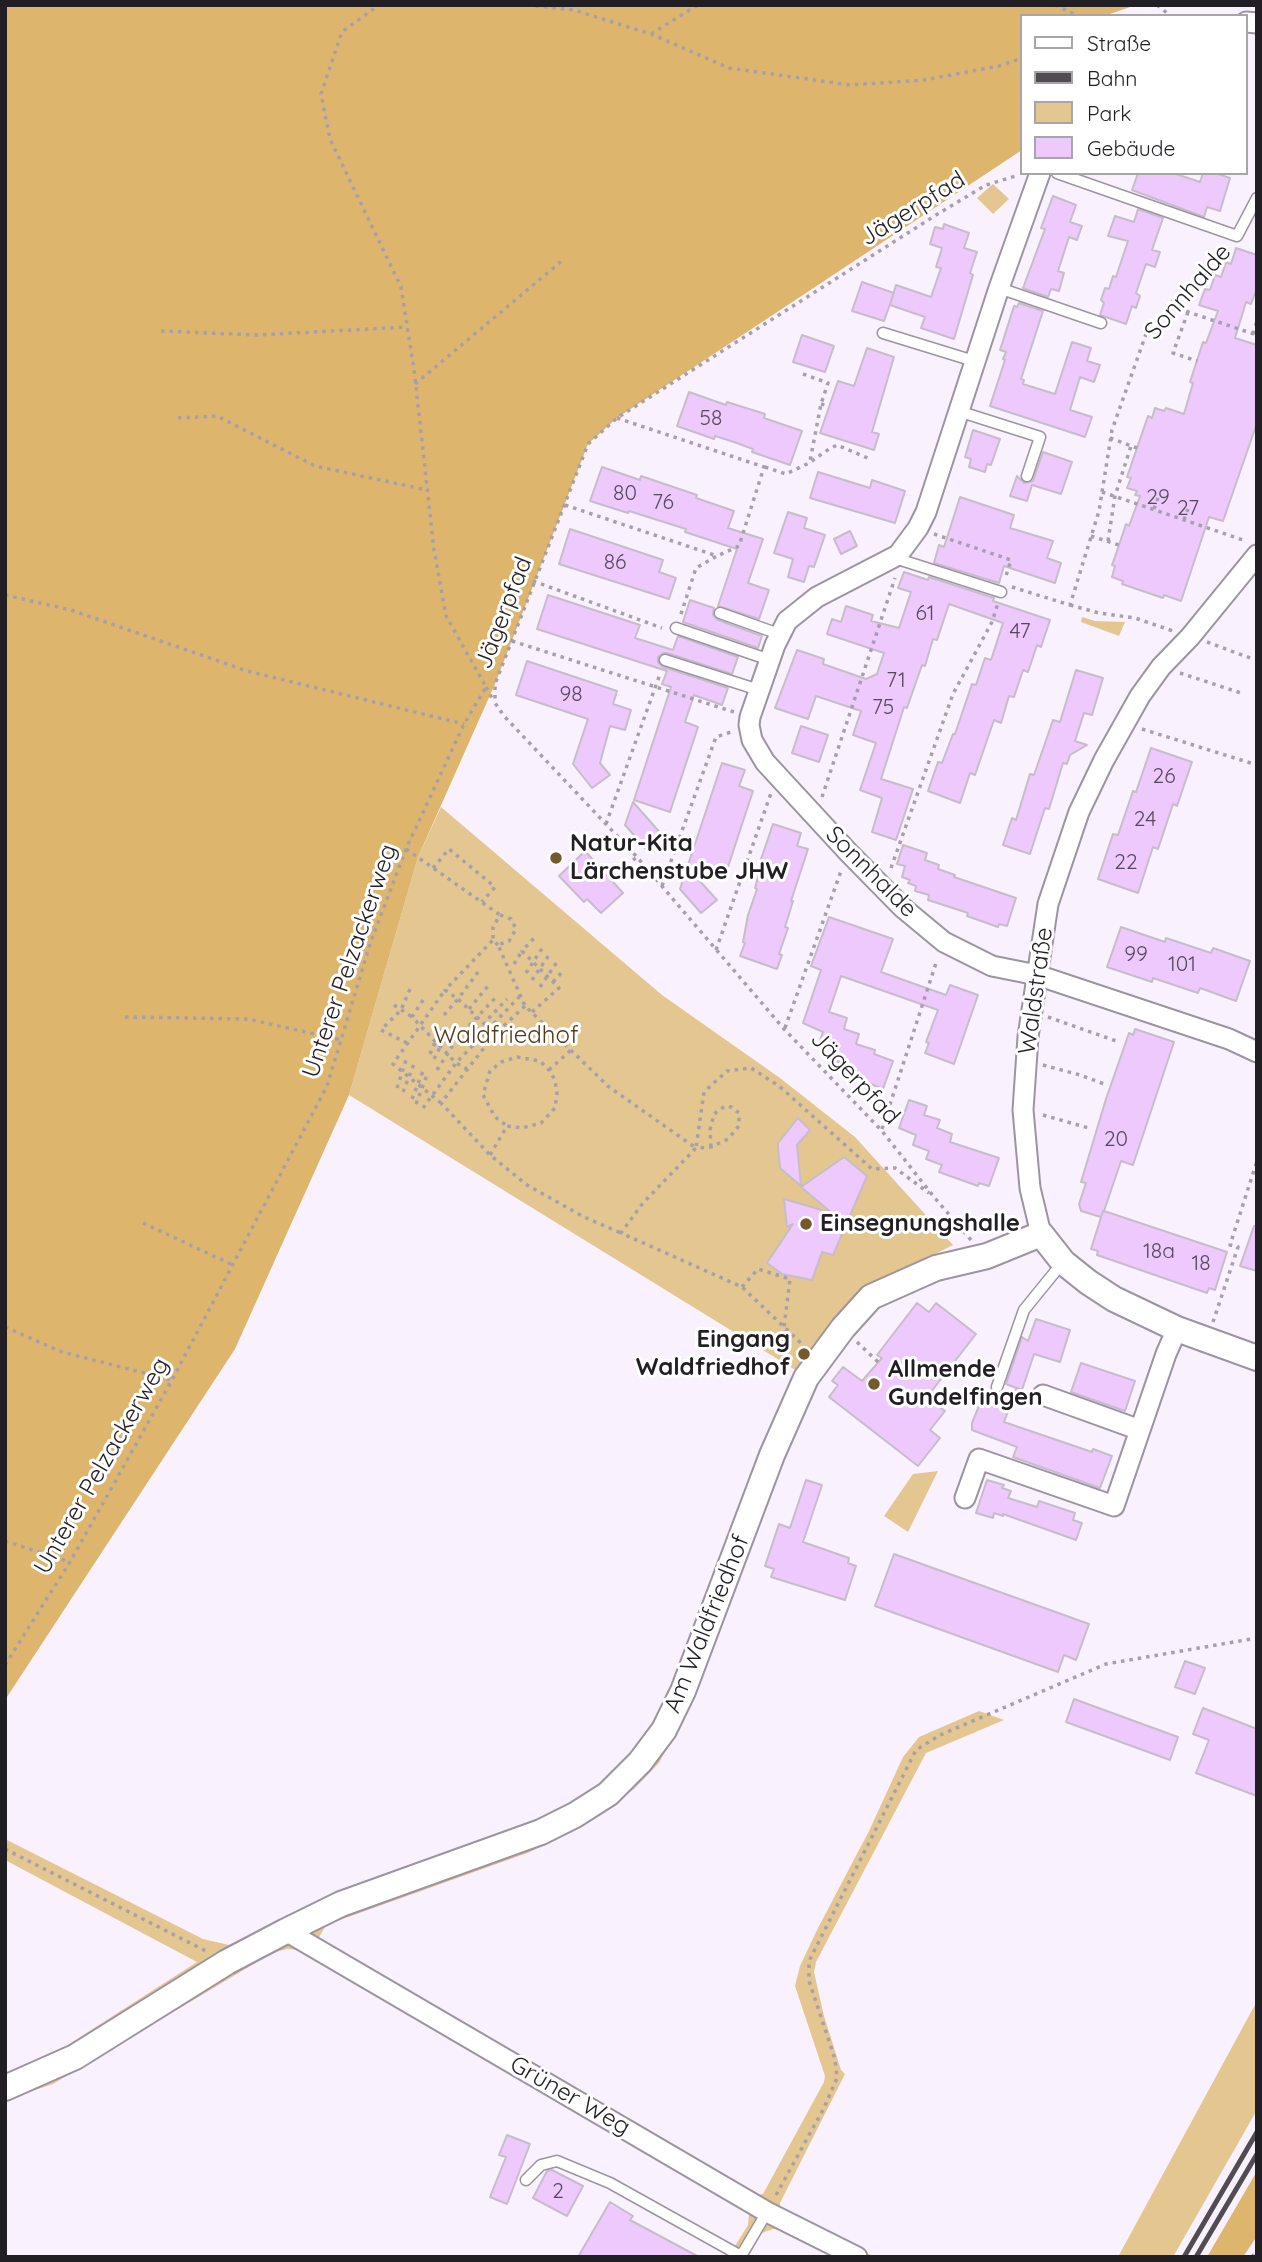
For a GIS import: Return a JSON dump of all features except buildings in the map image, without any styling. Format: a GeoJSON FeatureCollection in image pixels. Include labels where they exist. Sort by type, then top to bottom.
{"type":"FeatureCollection","features":[{"type":"Feature","properties":{"kind":"street"},"geometry":{"type":"LineString","coordinates":[[750,721],[779,634],[787,621],[817,597],[900,557],[918,528],[926,512],[974,361],[1039,175]]}},
{"type":"Feature","properties":{"kind":"street","name":"Waldstraße"},"geometry":{"type":"LineString","coordinates":[[1257,555],[1161,667],[1140,696],[1079,812],[1048,904],[1026,1061],[1023,1110],[1030,1188],[1041,1234],[1063,1262],[1114,1300],[1177,1329],[1257,1358]]}},
{"type":"Feature","properties":{"kind":"street","name":"Sonnhalde"},"geometry":{"type":"LineString","coordinates":[[750,721],[752,740],[765,762],[884,890],[944,942],[992,966],[1037,975],[1229,1039],[1257,1052]]}},
{"type":"Feature","properties":{"kind":"street","name":"Am Waldfriedhof"},"geometry":{"type":"LineString","coordinates":[[5,2088],[75,2057],[227,1962],[341,1904],[541,1832],[608,1794],[640,1762],[664,1730],[688,1680],[806,1378],[818,1360],[871,1297],[936,1268],[987,1256],[1041,1234]]}},
{"type":"Feature","properties":{"kind":"street"},"geometry":{"type":"LineString","coordinates":[[965,1498],[979,1459],[1114,1506],[1177,1329]]}},
{"type":"Feature","properties":{"kind":"street"},"geometry":{"type":"LineString","coordinates":[[1043,1395],[1140,1430]]}},
{"type":"Feature","properties":{"kind":"street","name":"Grüner Weg"},"geometry":{"type":"LineString","coordinates":[[286,1931],[767,2212],[857,2257]]}},
{"type":"Feature","properties":{"kind":"lane"},"geometry":{"type":"LineString","coordinates":[[1063,175],[1237,236],[1257,198]]}},
{"type":"Feature","properties":{"kind":"lane"},"geometry":{"type":"LineString","coordinates":[[999,288],[1101,323]]}},
{"type":"Feature","properties":{"kind":"lane"},"geometry":{"type":"LineString","coordinates":[[883,333],[974,361]]}},
{"type":"Feature","properties":{"kind":"lane"},"geometry":{"type":"LineString","coordinates":[[958,411],[1040,437],[1027,476]]}},
{"type":"Feature","properties":{"kind":"lane"},"geometry":{"type":"LineString","coordinates":[[900,557],[1002,588]]}},
{"type":"Feature","properties":{"kind":"lane"},"geometry":{"type":"LineString","coordinates":[[720,613],[779,634]]}},
{"type":"Feature","properties":{"kind":"lane"},"geometry":{"type":"LineString","coordinates":[[676,628],[770,660]]}},
{"type":"Feature","properties":{"kind":"lane"},"geometry":{"type":"LineString","coordinates":[[665,660],[759,690]]}},
{"type":"Feature","properties":{"kind":"lane"},"geometry":{"type":"LineString","coordinates":[[997,1387],[1024,1310],[1063,1262]]}},
{"type":"Feature","properties":{"kind":"lane"},"geometry":{"type":"LineString","coordinates":[[526,2180],[541,2165],[558,2161],[610,2183],[741,2256],[767,2212]]}},
{"type":"Feature","properties":{"kind":"path"},"geometry":{"type":"LineString","coordinates":[[379,5],[342,32],[321,93],[330,139],[401,286],[434,550],[446,617],[495,702]]}},
{"type":"Feature","properties":{"kind":"path"},"geometry":{"type":"LineString","coordinates":[[527,5],[574,10],[651,34],[729,68],[850,85],[924,80],[999,66],[1020,59]]}},
{"type":"Feature","properties":{"kind":"path"},"geometry":{"type":"LineString","coordinates":[[651,34],[698,5]]}},
{"type":"Feature","properties":{"kind":"path"},"geometry":{"type":"LineString","coordinates":[[1055,5],[1074,14]]}},
{"type":"Feature","properties":{"kind":"path","name":"Jägerpfad"},"geometry":{"type":"LineString","coordinates":[[987,1256],[934,1197],[882,1131],[785,1029],[637,857],[504,716],[495,702],[495,684],[588,444],[617,418],[936,215],[986,185],[1020,175]]}},
{"type":"Feature","properties":{"kind":"path","name":"Sonnhalde"},"geometry":{"type":"LineString","coordinates":[[1070,605],[1102,492],[1110,438],[1146,334],[1172,302],[1237,236]]}},
{"type":"Feature","properties":{"kind":"path"},"geometry":{"type":"LineString","coordinates":[[415,384],[563,260]]}},
{"type":"Feature","properties":{"kind":"path"},"geometry":{"type":"LineString","coordinates":[[1172,302],[1188,312],[1255,335],[1257,321]]}},
{"type":"Feature","properties":{"kind":"path"},"geometry":{"type":"LineString","coordinates":[[1188,312],[1173,353],[1197,361]]}},
{"type":"Feature","properties":{"kind":"path"},"geometry":{"type":"LineString","coordinates":[[161,331],[256,335],[407,327]]}},
{"type":"Feature","properties":{"kind":"path"},"geometry":{"type":"LineString","coordinates":[[803,374],[828,383],[809,463]]}},
{"type":"Feature","properties":{"kind":"path"},"geometry":{"type":"LineString","coordinates":[[821,404],[829,406]]}},
{"type":"Feature","properties":{"kind":"path"},"geometry":{"type":"LineString","coordinates":[[178,418],[217,416],[315,466],[427,490]]}},
{"type":"Feature","properties":{"kind":"path"},"geometry":{"type":"LineString","coordinates":[[617,418],[786,474],[837,445],[870,459]]}},
{"type":"Feature","properties":{"kind":"path"},"geometry":{"type":"LineString","coordinates":[[1110,438],[1137,448]]}},
{"type":"Feature","properties":{"kind":"path"},"geometry":{"type":"LineString","coordinates":[[1108,541],[1115,496],[1131,446]]}},
{"type":"Feature","properties":{"kind":"path"},"geometry":{"type":"LineString","coordinates":[[533,581],[674,632],[696,568],[739,546],[764,467]]}},
{"type":"Feature","properties":{"kind":"path"},"geometry":{"type":"LineString","coordinates":[[1102,492],[1257,545]]}},
{"type":"Feature","properties":{"kind":"path"},"geometry":{"type":"LineString","coordinates":[[1154,509],[1158,498]]}},
{"type":"Feature","properties":{"kind":"path"},"geometry":{"type":"LineString","coordinates":[[565,505],[717,556]]}},
{"type":"Feature","properties":{"kind":"path"},"geometry":{"type":"LineString","coordinates":[[1184,520],[1188,509]]}},
{"type":"Feature","properties":{"kind":"path"},"geometry":{"type":"LineString","coordinates":[[884,890],[953,694],[992,622],[1010,560],[918,528]]}},
{"type":"Feature","properties":{"kind":"path"},"geometry":{"type":"LineString","coordinates":[[1091,536],[1119,545]]}},
{"type":"Feature","properties":{"kind":"path"},"geometry":{"type":"LineString","coordinates":[[816,815],[900,557]]}},
{"type":"Feature","properties":{"kind":"path"},"geometry":{"type":"LineString","coordinates":[[1002,588],[1099,613],[1135,618],[1253,659]]}},
{"type":"Feature","properties":{"kind":"path"},"geometry":{"type":"LineString","coordinates":[[5,595],[71,610],[247,671],[464,724]]}},
{"type":"Feature","properties":{"kind":"path"},"geometry":{"type":"LineString","coordinates":[[512,641],[656,687],[750,721]]}},
{"type":"Feature","properties":{"kind":"path"},"geometry":{"type":"LineString","coordinates":[[607,824],[665,660]]}},
{"type":"Feature","properties":{"kind":"path"},"geometry":{"type":"LineString","coordinates":[[1161,667],[1241,693]]}},
{"type":"Feature","properties":{"kind":"path","name":"Unterer Pelzackerweg"},"geometry":{"type":"LineString","coordinates":[[5,1665],[70,1562],[172,1380],[327,1086],[370,944],[406,849],[464,724],[486,687]]}},
{"type":"Feature","properties":{"kind":"path"},"geometry":{"type":"LineString","coordinates":[[662,886],[716,737],[750,721]]}},
{"type":"Feature","properties":{"kind":"path"},"geometry":{"type":"LineString","coordinates":[[1125,724],[1257,765]]}},
{"type":"Feature","properties":{"kind":"path"},"geometry":{"type":"LineString","coordinates":[[716,950],[777,775]]}},
{"type":"Feature","properties":{"kind":"path"},"geometry":{"type":"LineString","coordinates":[[406,849],[500,915],[511,919],[516,929],[509,941],[498,945]]}},
{"type":"Feature","properties":{"kind":"path"},"geometry":{"type":"LineString","coordinates":[[433,868],[449,849],[495,887],[482,902]]}},
{"type":"Feature","properties":{"kind":"path"},"geometry":{"type":"LineString","coordinates":[[785,1029],[848,852]]}},
{"type":"Feature","properties":{"kind":"path"},"geometry":{"type":"LineString","coordinates":[[613,876],[637,857]]}},
{"type":"Feature","properties":{"kind":"path"},"geometry":{"type":"LineString","coordinates":[[500,915],[494,927],[493,940],[445,990],[393,1064],[441,1103],[490,1155],[527,1185],[584,1217],[742,1287],[818,1360]]}},
{"type":"Feature","properties":{"kind":"path"},"geometry":{"type":"LineString","coordinates":[[514,964],[537,935]]}},
{"type":"Feature","properties":{"kind":"path"},"geometry":{"type":"LineString","coordinates":[[493,940],[498,945],[525,1006],[609,1087],[696,1148],[711,1147],[728,1139],[739,1126],[739,1113],[725,1106],[714,1114],[710,1130],[711,1147]]}},
{"type":"Feature","properties":{"kind":"path"},"geometry":{"type":"LineString","coordinates":[[882,1131],[944,942]]}},
{"type":"Feature","properties":{"kind":"path"},"geometry":{"type":"LineString","coordinates":[[526,973],[543,947]]}},
{"type":"Feature","properties":{"kind":"path"},"geometry":{"type":"LineString","coordinates":[[522,951],[559,988],[532,1012]]}},
{"type":"Feature","properties":{"kind":"path"},"geometry":{"type":"LineString","coordinates":[[533,980],[551,952]]}},
{"type":"Feature","properties":{"kind":"path"},"geometry":{"type":"LineString","coordinates":[[540,988],[557,962]]}},
{"type":"Feature","properties":{"kind":"path"},"geometry":{"type":"LineString","coordinates":[[553,982],[564,970]]}},
{"type":"Feature","properties":{"kind":"path"},"geometry":{"type":"LineString","coordinates":[[444,1015],[478,972]]}},
{"type":"Feature","properties":{"kind":"path"},"geometry":{"type":"LineString","coordinates":[[469,1009],[488,986]]}},
{"type":"Feature","properties":{"kind":"path"},"geometry":{"type":"LineString","coordinates":[[407,1043],[381,1030],[401,1010],[410,989]]}},
{"type":"Feature","properties":{"kind":"path"},"geometry":{"type":"LineString","coordinates":[[445,990],[495,1034]]}},
{"type":"Feature","properties":{"kind":"path"},"geometry":{"type":"LineString","coordinates":[[463,1032],[498,995]]}},
{"type":"Feature","properties":{"kind":"path"},"geometry":{"type":"LineString","coordinates":[[423,1108],[456,1063],[521,995]]}},
{"type":"Feature","properties":{"kind":"path"},"geometry":{"type":"LineString","coordinates":[[471,1037],[507,999]]}},
{"type":"Feature","properties":{"kind":"path"},"geometry":{"type":"LineString","coordinates":[[412,1017],[423,1000]]}},
{"type":"Feature","properties":{"kind":"path"},"geometry":{"type":"LineString","coordinates":[[394,1005],[412,1017],[456,1063],[467,1069]]}},
{"type":"Feature","properties":{"kind":"path"},"geometry":{"type":"LineString","coordinates":[[441,1103],[495,1034],[525,1006]]}},
{"type":"Feature","properties":{"kind":"path"},"geometry":{"type":"LineString","coordinates":[[1032,1012],[1119,1042]]}},
{"type":"Feature","properties":{"kind":"path"},"geometry":{"type":"LineString","coordinates":[[125,1017],[248,1019],[341,1040]]}},
{"type":"Feature","properties":{"kind":"path"},"geometry":{"type":"LineString","coordinates":[[429,1054],[441,1029]]}},
{"type":"Feature","properties":{"kind":"path"},"geometry":{"type":"LineString","coordinates":[[434,1059],[447,1034]]}},
{"type":"Feature","properties":{"kind":"path"},"geometry":{"type":"LineString","coordinates":[[437,1070],[455,1042]]}},
{"type":"Feature","properties":{"kind":"path"},"geometry":{"type":"LineString","coordinates":[[550,1070],[571,1050]]}},
{"type":"Feature","properties":{"kind":"path"},"geometry":{"type":"LineString","coordinates":[[397,1088],[407,1057]]}},
{"type":"Feature","properties":{"kind":"path"},"geometry":{"type":"LineString","coordinates":[[517,1057],[540,1060],[555,1080],[555,1108],[541,1124],[522,1128],[507,1126],[495,1116],[483,1095],[490,1071],[501,1062],[517,1057]]}},
{"type":"Feature","properties":{"kind":"path"},"geometry":{"type":"LineString","coordinates":[[1026,1061],[1104,1084]]}},
{"type":"Feature","properties":{"kind":"path"},"geometry":{"type":"LineString","coordinates":[[403,1092],[414,1064]]}},
{"type":"Feature","properties":{"kind":"path"},"geometry":{"type":"LineString","coordinates":[[621,1233],[643,1203],[696,1148],[704,1092],[727,1072],[751,1068],[779,1086],[872,1169],[895,1168],[934,1197]]}},
{"type":"Feature","properties":{"kind":"path"},"geometry":{"type":"LineString","coordinates":[[416,1104],[423,1071]]}},
{"type":"Feature","properties":{"kind":"path"},"geometry":{"type":"LineString","coordinates":[[412,1099],[427,1075]]}},
{"type":"Feature","properties":{"kind":"path"},"geometry":{"type":"LineString","coordinates":[[1023,1110],[1091,1129]]}},
{"type":"Feature","properties":{"kind":"path"},"geometry":{"type":"LineString","coordinates":[[490,1155],[507,1126]]}},
{"type":"Feature","properties":{"kind":"path"},"geometry":{"type":"LineString","coordinates":[[1206,1340],[1238,1247],[1230,1245],[1257,1161]]}},
{"type":"Feature","properties":{"kind":"path"},"geometry":{"type":"LineString","coordinates":[[143,1223],[233,1265]]}},
{"type":"Feature","properties":{"kind":"path"},"geometry":{"type":"LineString","coordinates":[[742,1287],[758,1269],[790,1279],[784,1327]]}},
{"type":"Feature","properties":{"kind":"path"},"geometry":{"type":"LineString","coordinates":[[5,1327],[62,1352],[172,1380]]}},
{"type":"Feature","properties":{"kind":"path"},"geometry":{"type":"LineString","coordinates":[[843,1328],[878,1362]]}},
{"type":"Feature","properties":{"kind":"path"},"geometry":{"type":"LineString","coordinates":[[5,1541],[70,1562]]}},
{"type":"Feature","properties":{"kind":"path"},"geometry":{"type":"LineString","coordinates":[[767,2212],[824,2108],[837,2078],[835,2059],[809,1981],[809,1961],[916,1751],[940,1735],[1107,1664],[1257,1638]]}},
{"type":"Feature","properties":{"kind":"path"},"geometry":{"type":"LineString","coordinates":[[5,1849],[227,1962]]}},
{"type":"Feature","properties":{"kind":"path"},"geometry":{"type":"LineString","coordinates":[[1252,2257],[1257,2250]]}},
{"type":"Feature","properties":{"kind":"green space"},"geometry":{"type":"Polygon","coordinates":[[[993,184],[1009,199],[993,214],[977,198],[993,184]]]}},
{"type":"Feature","properties":{"kind":"green space"},"geometry":{"type":"Polygon","coordinates":[[[1082,617],[1095,621],[1125,622],[1119,636],[1081,622],[1082,617]]]}},
{"type":"Feature","properties":{"kind":"green space","name":"Waldfriedhof"},"geometry":{"type":"Polygon","coordinates":[[[441,807],[662,995],[780,1078],[855,1137],[953,1245],[858,1293],[797,1371],[349,1095],[418,857],[441,807]]]}},
{"type":"Feature","properties":{"kind":"green space"},"geometry":{"type":"Polygon","coordinates":[[[938,1471],[908,1532],[884,1516],[913,1474],[938,1471]]]}},
{"type":"Feature","properties":{"kind":"green space"},"geometry":{"type":"Polygon","coordinates":[[[699,1618],[721,1626],[692,1702],[659,1763],[634,1789],[591,1821],[530,1852],[326,1925],[318,1939],[756,2195],[763,2194],[825,2076],[795,1986],[800,1966],[869,1831],[903,1757],[919,1737],[979,1711],[1004,1720],[926,1753],[816,1962],[814,1972],[824,2016],[841,2070],[845,2074],[780,2203],[780,2211],[875,2257],[839,2257],[786,2230],[773,2229],[762,2233],[750,2254],[735,2246],[748,2225],[749,2214],[744,2209],[298,1950],[287,1949],[272,1953],[53,2084],[14,2097],[35,2066],[197,1962],[5,1860],[5,1839],[203,1939],[229,1945],[307,1911],[565,1809],[606,1778],[648,1734],[670,1696],[699,1618]]]}},
{"type":"Feature","properties":{"kind":"green space"},"geometry":{"type":"Polygon","coordinates":[[[1257,2001],[1257,2110],[1173,2257],[1118,2257],[1257,2001]]]}},
{"type":"Feature","properties":{"kind":"shaded area"},"geometry":{"type":"Polygon","coordinates":[[[5,5],[1136,5],[1110,14],[1020,14],[1020,151],[617,418],[588,444],[495,684],[418,857],[349,1095],[235,1349],[5,1700],[5,5]]]}},
{"type":"Feature","properties":{"kind":"shaded area"},"geometry":{"type":"Polygon","coordinates":[[[1257,2171],[1257,2236],[1243,2257],[1207,2257],[1257,2171]]]}},
{"type":"Feature","properties":{"kind":"railway"},"geometry":{"type":"LineString","coordinates":[[1184,2257],[1257,2132]]}},
{"type":"Feature","properties":{"kind":"railway"},"geometry":{"type":"LineString","coordinates":[[1196,2257],[1257,2154]]}},
{"type":"Feature","properties":{"kind":"place","name":"Natur-Kita Lärchenstube JHW"},"geometry":{"type":"Point","coordinates":[556,858]}},
{"type":"Feature","properties":{"kind":"place","name":"Einsegnungshalle"},"geometry":{"type":"Point","coordinates":[806,1224]}},
{"type":"Feature","properties":{"kind":"place","name":"Eingang Waldfriedhof"},"geometry":{"type":"Point","coordinates":[804,1354]}},
{"type":"Feature","properties":{"kind":"place","name":"Allmende Gundelfingen"},"geometry":{"type":"Point","coordinates":[874,1384]}}]}
